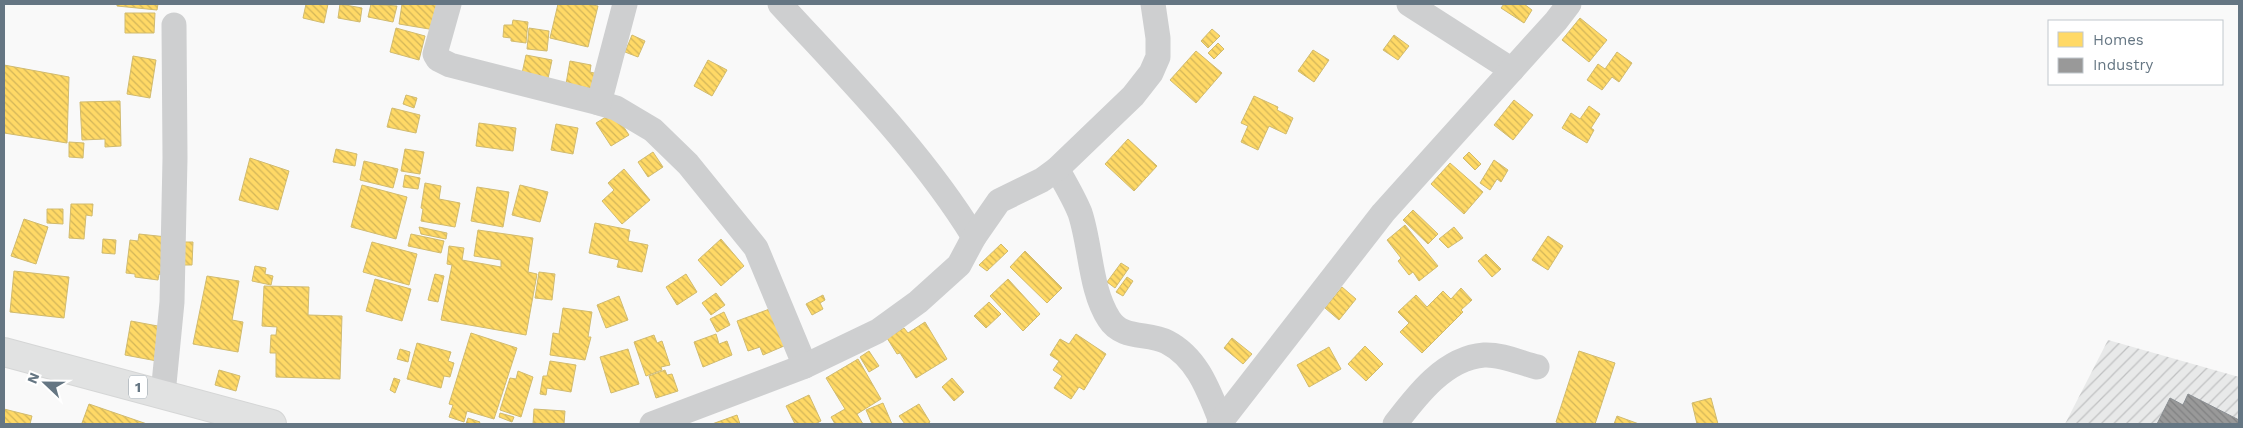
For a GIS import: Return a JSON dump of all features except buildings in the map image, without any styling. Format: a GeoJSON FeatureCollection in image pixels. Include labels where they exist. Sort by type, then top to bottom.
{"type":"FeatureCollection","features":[{"type":"Feature","properties":{"kind":"highway","name":"1"},"geometry":{"type":"LineString","coordinates":[[4,352],[272,424]]}},
{"type":"Feature","properties":{"kind":"street"},"geometry":{"type":"LineString","coordinates":[[449,4],[435,54],[438,59],[450,65],[599,102],[616,108],[653,130],[682,157],[756,248],[805,366]]}},
{"type":"Feature","properties":{"kind":"street"},"geometry":{"type":"LineString","coordinates":[[599,102],[625,4]]}},
{"type":"Feature","properties":{"kind":"street"},"geometry":{"type":"LineString","coordinates":[[780,4],[917,156],[953,202],[974,237]]}},
{"type":"Feature","properties":{"kind":"street"},"geometry":{"type":"LineString","coordinates":[[652,424],[805,366],[878,331],[918,302],[959,265],[974,237],[999,201],[1042,180],[1057,169],[1133,96],[1151,73],[1158,57],[1158,38],[1153,4]]}},
{"type":"Feature","properties":{"kind":"street"},"geometry":{"type":"LineString","coordinates":[[1409,4],[1512,70]]}},
{"type":"Feature","properties":{"kind":"street"},"geometry":{"type":"LineString","coordinates":[[1220,423],[1383,213],[1556,21],[1569,4]]}},
{"type":"Feature","properties":{"kind":"street"},"geometry":{"type":"LineString","coordinates":[[163,394],[172,302],[175,158],[174,25]]}},
{"type":"Feature","properties":{"kind":"street"},"geometry":{"type":"LineString","coordinates":[[1057,169],[1080,213],[1102,305],[1109,320],[1118,329],[1166,341],[1183,354],[1195,366],[1204,382],[1220,423]]}},
{"type":"Feature","properties":{"kind":"street"},"geometry":{"type":"LineString","coordinates":[[1395,424],[1434,379],[1452,365],[1467,358],[1486,355],[1537,367]]}},
{"type":"Feature","properties":{"kind":"shaded area"},"geometry":{"type":"Polygon","coordinates":[[[2108,340],[2239,377],[2239,424],[2065,424],[2108,340]]]}}]}
